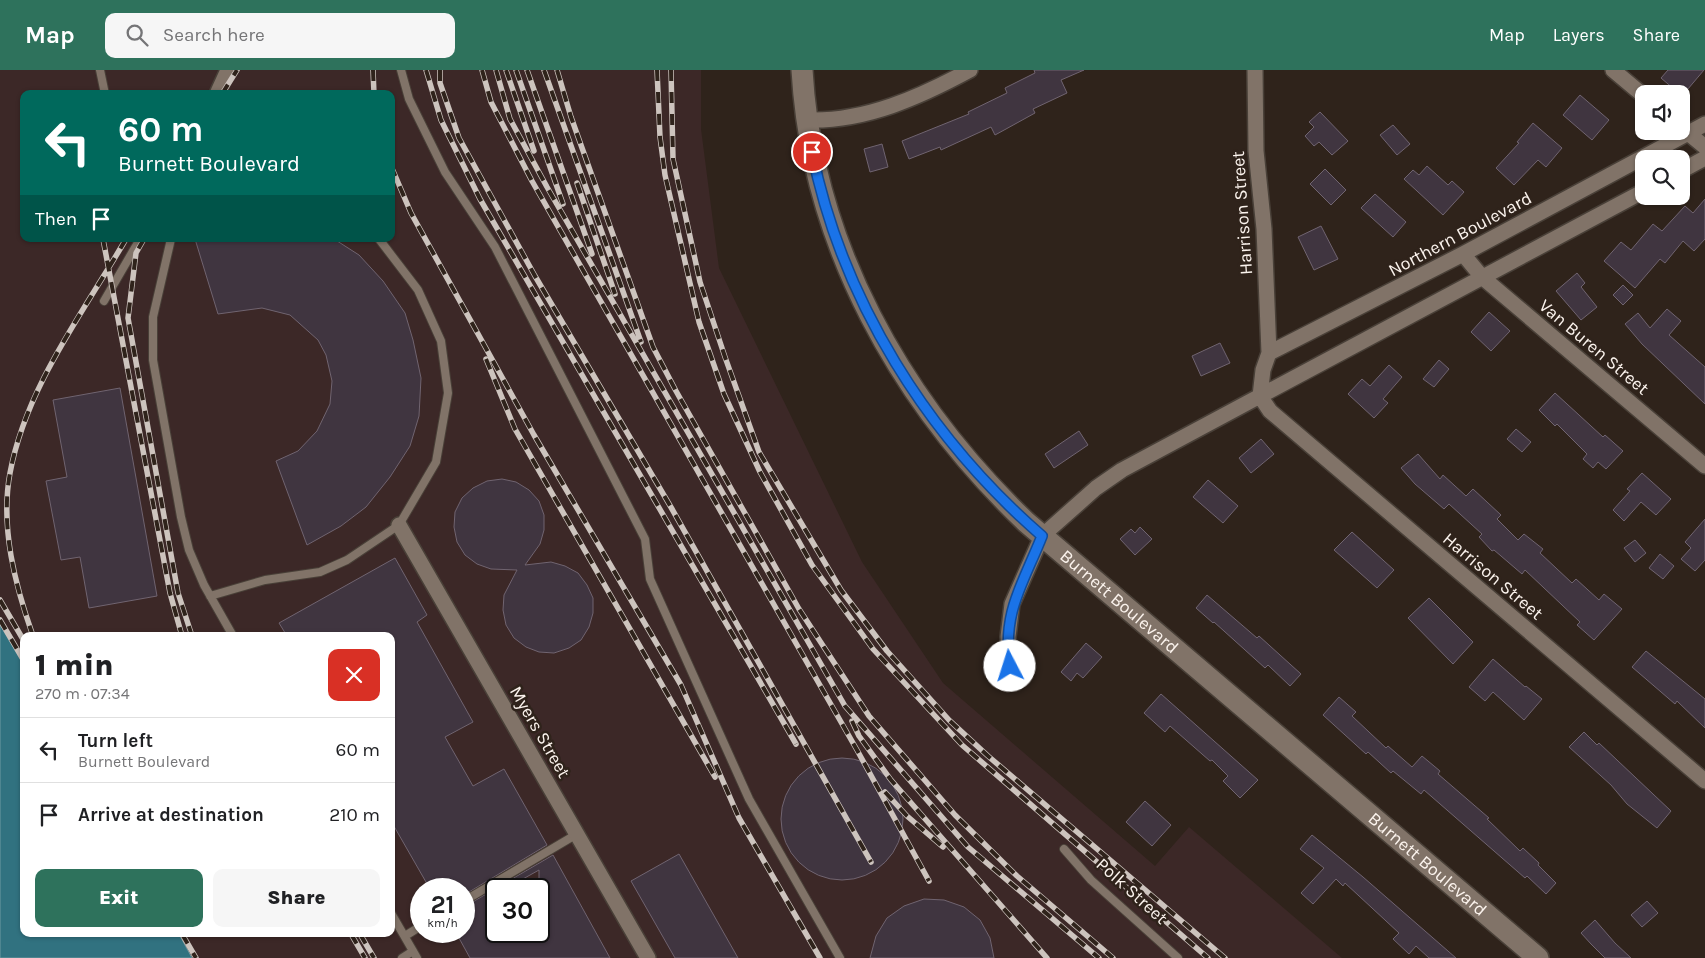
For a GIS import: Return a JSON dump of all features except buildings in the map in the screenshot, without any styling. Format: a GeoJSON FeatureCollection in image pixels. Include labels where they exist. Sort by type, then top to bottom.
{"type":"FeatureCollection","features":[{"type":"Feature","properties":{"kind":"main road","name":"Burnett Boulevard"},"geometry":{"type":"LineString","coordinates":[[802,70],[807,120],[818,179],[833,229],[848,269],[878,333],[916,394],[952,444],[1002,499],[1042,536],[1538,958]]}},
{"type":"Feature","properties":{"kind":"street"},"geometry":{"type":"LineString","coordinates":[[219,90],[228,70]]}},
{"type":"Feature","properties":{"kind":"street"},"geometry":{"type":"LineString","coordinates":[[807,120],[854,117],[882,109],[915,97],[970,70]]}},
{"type":"Feature","properties":{"kind":"street","name":"Harrison Street"},"geometry":{"type":"LineString","coordinates":[[1255,70],[1256,151],[1264,229],[1269,353]]}},
{"type":"Feature","properties":{"kind":"street"},"geometry":{"type":"LineString","coordinates":[[1613,70],[1635,88]]}},
{"type":"Feature","properties":{"kind":"street","name":"Northern Boulevard"},"geometry":{"type":"LineString","coordinates":[[1690,128],[1705,124]]}},
{"type":"Feature","properties":{"kind":"street"},"geometry":{"type":"LineString","coordinates":[[1690,134],[1705,147]]}},
{"type":"Feature","properties":{"kind":"street","name":"Northern Boulevard"},"geometry":{"type":"LineString","coordinates":[[1269,353],[1463,254],[1667,140]]}},
{"type":"Feature","properties":{"kind":"street"},"geometry":{"type":"LineString","coordinates":[[1690,166],[1705,158]]}},
{"type":"Feature","properties":{"kind":"street"},"geometry":{"type":"LineString","coordinates":[[1010,666],[1008,637],[1011,610],[1042,536],[1096,488],[1122,470],[1635,196]]}},
{"type":"Feature","properties":{"kind":"street","name":"Van Buren Street"},"geometry":{"type":"LineString","coordinates":[[1463,254],[1482,277],[1705,466]]}},
{"type":"Feature","properties":{"kind":"street"},"geometry":{"type":"LineString","coordinates":[[1260,396],[1269,353]]}},
{"type":"Feature","properties":{"kind":"street","name":"Harrison Street"},"geometry":{"type":"LineString","coordinates":[[1260,396],[1270,411],[1705,781]]}},
{"type":"Feature","properties":{"kind":"street","name":"Myers Street"},"geometry":{"type":"LineString","coordinates":[[399,524],[648,958]]}},
{"type":"Feature","properties":{"kind":"lane"},"geometry":{"type":"LineString","coordinates":[[100,70],[104,90]]}},
{"type":"Feature","properties":{"kind":"lane"},"geometry":{"type":"LineString","coordinates":[[401,70],[409,99],[445,172],[495,247],[645,539],[650,578],[749,799],[840,958]]}},
{"type":"Feature","properties":{"kind":"lane"},"geometry":{"type":"LineString","coordinates":[[104,301],[138,242]]}},
{"type":"Feature","properties":{"kind":"lane"},"geometry":{"type":"LineString","coordinates":[[169,242],[154,310],[153,360],[181,517],[194,564],[231,632]]}},
{"type":"Feature","properties":{"kind":"lane"},"geometry":{"type":"LineString","coordinates":[[210,596],[266,580],[320,572],[347,560],[399,524],[436,462],[448,393],[441,341],[418,290],[381,242]]}},
{"type":"Feature","properties":{"kind":"lane"},"geometry":{"type":"LineString","coordinates":[[475,894],[577,834]]}},
{"type":"Feature","properties":{"kind":"lane","name":"Polk Street"},"geometry":{"type":"LineString","coordinates":[[1064,848],[1091,880],[1178,958]]}},
{"type":"Feature","properties":{"kind":"lane"},"geometry":{"type":"LineString","coordinates":[[395,920],[415,955],[402,958]]}},
{"type":"Feature","properties":{"kind":"lane"},"geometry":{"type":"LineString","coordinates":[[405,936],[410,933]]}},
{"type":"Feature","properties":{"kind":"shaded area"},"geometry":{"type":"Polygon","coordinates":[[[0,70],[701,70],[701,129],[719,268],[862,562],[943,683],[1155,866],[1189,827],[1342,958],[192,958],[181,937],[395,937],[395,632],[20,632],[20,653],[0,618],[0,70]]]}},
{"type":"Feature","properties":{"kind":"water"},"geometry":{"type":"Polygon","coordinates":[[[0,618],[20,653],[20,937],[181,937],[192,958],[0,958],[0,618]]]}},
{"type":"Feature","properties":{"kind":"railway"},"geometry":{"type":"LineString","coordinates":[[224,90],[237,70]]}},
{"type":"Feature","properties":{"kind":"railway"},"geometry":{"type":"LineString","coordinates":[[373,70],[374,90]]}},
{"type":"Feature","properties":{"kind":"railway"},"geometry":{"type":"LineString","coordinates":[[426,70],[441,120],[480,199],[796,744]]}},
{"type":"Feature","properties":{"kind":"railway"},"geometry":{"type":"LineString","coordinates":[[440,70],[440,83],[459,138],[535,276],[672,509],[871,862]]}},
{"type":"Feature","properties":{"kind":"railway"},"geometry":{"type":"LineString","coordinates":[[482,70],[491,102],[532,181],[857,750],[929,881]]}},
{"type":"Feature","properties":{"kind":"railway"},"geometry":{"type":"LineString","coordinates":[[496,70],[510,119],[547,187],[845,706],[968,847],[1099,958]]}},
{"type":"Feature","properties":{"kind":"railway"},"geometry":{"type":"LineString","coordinates":[[506,70],[534,151]]}},
{"type":"Feature","properties":{"kind":"railway"},"geometry":{"type":"LineString","coordinates":[[516,70],[563,204]]}},
{"type":"Feature","properties":{"kind":"railway"},"geometry":{"type":"LineString","coordinates":[[527,70],[592,254]]}},
{"type":"Feature","properties":{"kind":"railway"},"geometry":{"type":"LineString","coordinates":[[544,70],[641,342]]}},
{"type":"Feature","properties":{"kind":"railway"},"geometry":{"type":"LineString","coordinates":[[557,70],[571,117],[653,347],[799,609],[869,716],[955,815],[1017,876],[1113,958]]}},
{"type":"Feature","properties":{"kind":"railway"},"geometry":{"type":"LineString","coordinates":[[657,70],[660,137],[665,175],[699,322],[724,394],[760,472],[812,565],[873,649],[962,745],[1208,958]]}},
{"type":"Feature","properties":{"kind":"railway"},"geometry":{"type":"LineString","coordinates":[[671,70],[673,159],[700,282],[759,452],[841,590],[887,651],[949,720],[988,756],[1225,958]]}},
{"type":"Feature","properties":{"kind":"railway"},"geometry":{"type":"LineString","coordinates":[[395,175],[411,213],[534,435],[681,685],[739,818],[820,958]]}},
{"type":"Feature","properties":{"kind":"railway"},"geometry":{"type":"LineString","coordinates":[[577,183],[615,294]]}},
{"type":"Feature","properties":{"kind":"railway"},"geometry":{"type":"LineString","coordinates":[[104,242],[170,593],[181,632]]}},
{"type":"Feature","properties":{"kind":"railway"},"geometry":{"type":"LineString","coordinates":[[32,632],[20,597],[8,535],[7,493],[10,473],[18,441],[42,381],[124,242]]}},
{"type":"Feature","properties":{"kind":"railway"},"geometry":{"type":"LineString","coordinates":[[142,242],[136,253],[128,318],[178,593],[191,632]]}},
{"type":"Feature","properties":{"kind":"railway"},"geometry":{"type":"LineString","coordinates":[[486,359],[515,429],[715,777]]}},
{"type":"Feature","properties":{"kind":"railway"},"geometry":{"type":"LineString","coordinates":[[0,600],[20,634]]}},
{"type":"Feature","properties":{"kind":"railway"},"geometry":{"type":"LineString","coordinates":[[0,620],[20,654]]}},
{"type":"Feature","properties":{"kind":"railway"},"geometry":{"type":"LineString","coordinates":[[852,721],[859,736],[891,780],[1047,958]]}},
{"type":"Feature","properties":{"kind":"railway"},"geometry":{"type":"LineString","coordinates":[[885,792],[907,816],[943,847]]}},
{"type":"Feature","properties":{"kind":"railway"},"geometry":{"type":"LineString","coordinates":[[184,937],[196,958]]}},
{"type":"Feature","properties":{"kind":"railway"},"geometry":{"type":"LineString","coordinates":[[353,937],[365,958]]}},
{"type":"Feature","properties":{"kind":"railway"},"geometry":{"type":"LineString","coordinates":[[362,937],[374,958]]}},
{"type":"Feature","properties":{"kind":"route"},"geometry":{"type":"LineString","coordinates":[[812,152],[833,229],[848,269],[878,333],[916,394],[952,444],[1002,499],[1042,536],[1012,604],[1008,637],[1010,666]]}}]}
